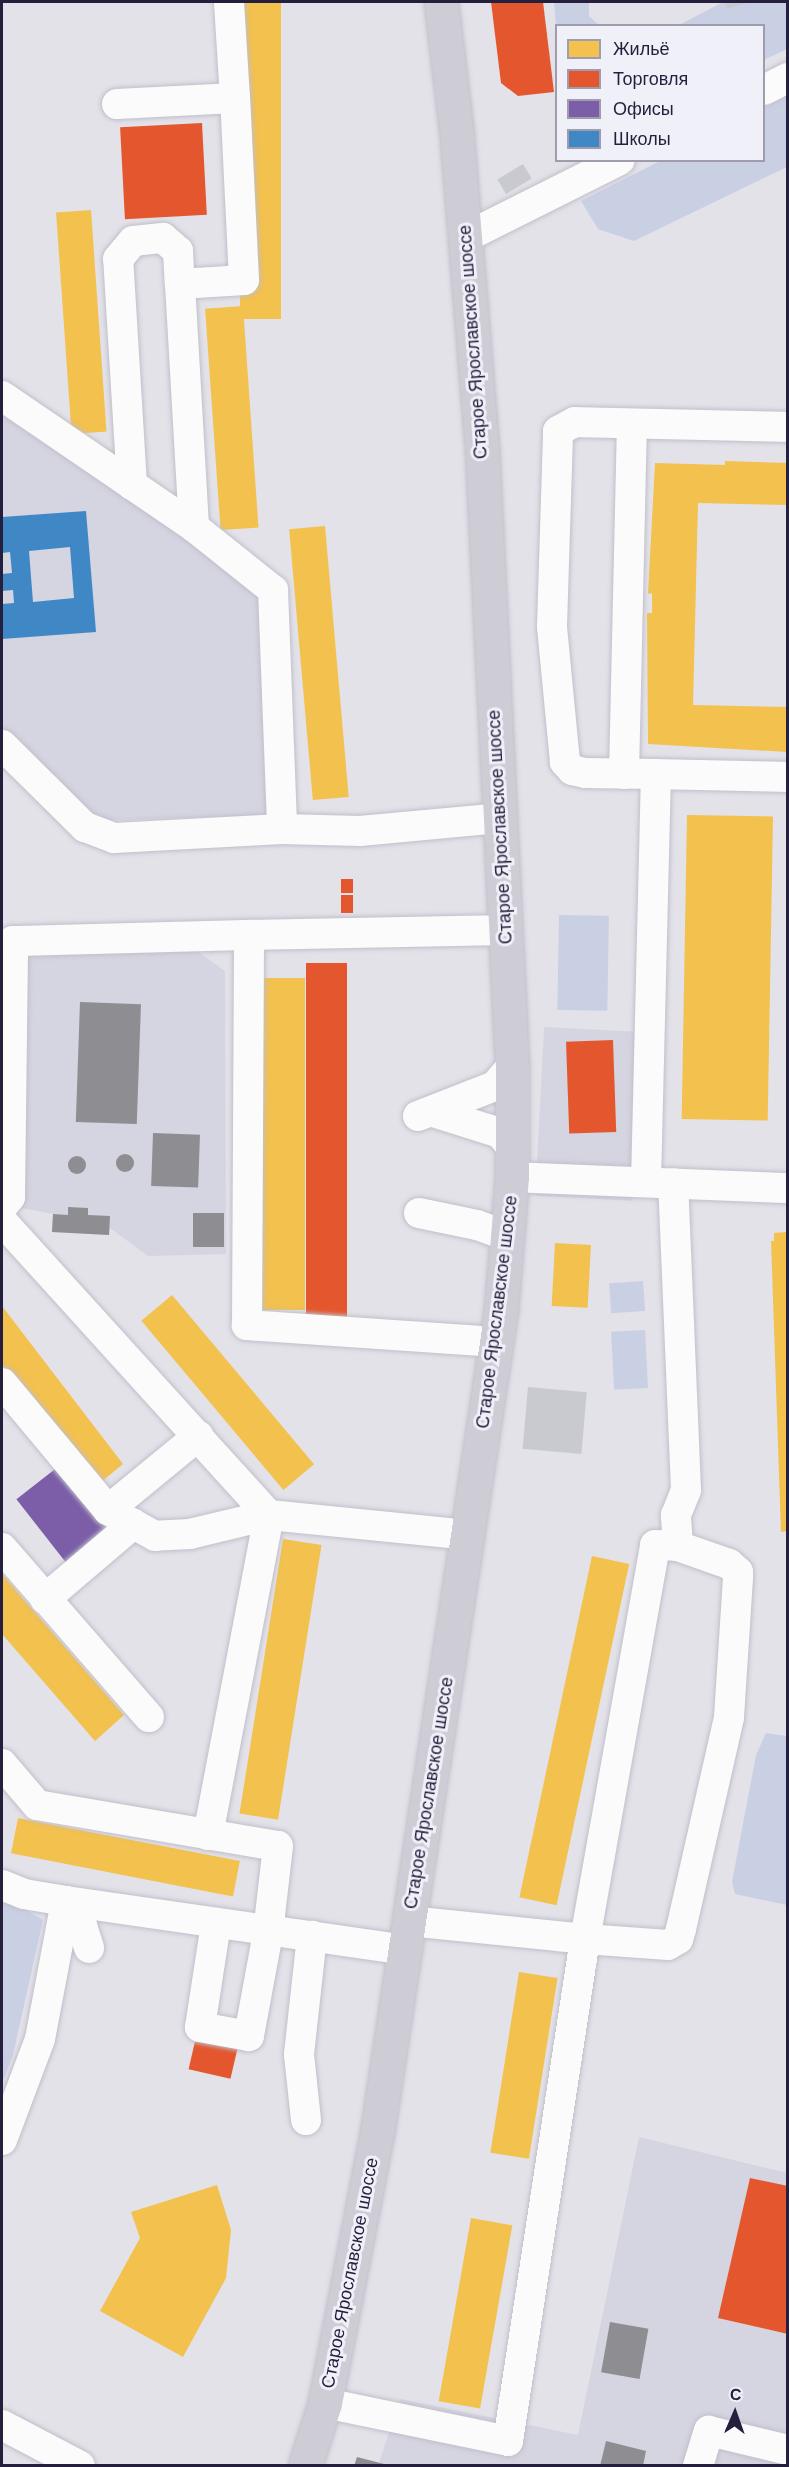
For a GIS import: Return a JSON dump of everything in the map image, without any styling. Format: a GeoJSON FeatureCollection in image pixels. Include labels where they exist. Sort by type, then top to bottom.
{"type":"FeatureCollection","features":[{"type":"Feature","properties":{"kind":"main road","name":"Старое Ярославское шоссе"},"geometry":{"type":"LineString","coordinates":[[305,2466],[325,2403],[378,2127],[496,1342],[513,1163],[512,1066],[482,449],[466,237],[441,2]]}},
{"type":"Feature","properties":{"kind":"street"},"geometry":{"type":"LineString","coordinates":[[180,285],[244,280],[229,2]]}},
{"type":"Feature","properties":{"kind":"street"},"geometry":{"type":"LineString","coordinates":[[765,90],[788,78]]}},
{"type":"Feature","properties":{"kind":"street"},"geometry":{"type":"LineString","coordinates":[[117,104],[235,98]]}},
{"type":"Feature","properties":{"kind":"street"},"geometry":{"type":"LineString","coordinates":[[466,237],[616,162]]}},
{"type":"Feature","properties":{"kind":"street"},"geometry":{"type":"LineString","coordinates":[[132,485],[118,259],[133,241],[162,238],[178,251],[194,527]]}},
{"type":"Feature","properties":{"kind":"street"},"geometry":{"type":"LineString","coordinates":[[2,396],[194,527],[273,590],[282,829]]}},
{"type":"Feature","properties":{"kind":"street"},"geometry":{"type":"LineString","coordinates":[[788,427],[575,422],[558,430],[552,626],[565,762],[572,770],[624,774],[788,777]]}},
{"type":"Feature","properties":{"kind":"street"},"geometry":{"type":"LineString","coordinates":[[624,774],[632,424]]}},
{"type":"Feature","properties":{"kind":"street"},"geometry":{"type":"LineString","coordinates":[[2,745],[85,827],[114,838],[282,829],[360,831],[499,818]]}},
{"type":"Feature","properties":{"kind":"street"},"geometry":{"type":"LineString","coordinates":[[656,774],[659,1183],[686,1490],[676,1515],[678,1546]]}},
{"type":"Feature","properties":{"kind":"street"},"geometry":{"type":"LineString","coordinates":[[2,1207],[10,1197],[7,935],[505,930]]}},
{"type":"Feature","properties":{"kind":"street"},"geometry":{"type":"LineString","coordinates":[[249,934],[247,1325],[496,1342]]}},
{"type":"Feature","properties":{"kind":"street"},"geometry":{"type":"LineString","coordinates":[[512,1066],[495,1086],[426,1114],[500,1133],[513,1163],[659,1183],[788,1188]]}},
{"type":"Feature","properties":{"kind":"street"},"geometry":{"type":"LineString","coordinates":[[419,1213],[477,1225],[507,1236]]}},
{"type":"Feature","properties":{"kind":"street"},"geometry":{"type":"LineString","coordinates":[[2,1221],[269,1515]]}},
{"type":"Feature","properties":{"kind":"street"},"geometry":{"type":"LineString","coordinates":[[2,1383],[121,1517],[155,1536],[190,1534],[269,1515],[468,1535]]}},
{"type":"Feature","properties":{"kind":"street"},"geometry":{"type":"LineString","coordinates":[[45,1599],[198,1437]]}},
{"type":"Feature","properties":{"kind":"street"},"geometry":{"type":"LineString","coordinates":[[208,1835],[269,1515]]}},
{"type":"Feature","properties":{"kind":"street"},"geometry":{"type":"LineString","coordinates":[[2,1885],[24,1894],[268,1933],[312,1936],[407,1935],[585,1939],[668,1945],[678,1939],[681,1929],[729,1717],[738,1572],[729,1564],[678,1546],[654,1545],[585,1939],[508,2441],[325,2403]]}},
{"type":"Feature","properties":{"kind":"street"},"geometry":{"type":"LineString","coordinates":[[2,1548],[149,1717]]}},
{"type":"Feature","properties":{"kind":"street"},"geometry":{"type":"LineString","coordinates":[[2,1764],[37,1805],[278,1846],[268,1933],[249,2036],[200,2027],[216,1924]]}},
{"type":"Feature","properties":{"kind":"street"},"geometry":{"type":"LineString","coordinates":[[66,1901],[82,1926],[88,1948]]}},
{"type":"Feature","properties":{"kind":"street"},"geometry":{"type":"LineString","coordinates":[[2,2140],[39,2039],[66,1901]]}},
{"type":"Feature","properties":{"kind":"street"},"geometry":{"type":"LineString","coordinates":[[306,2120],[299,2054],[312,1936]]}},
{"type":"Feature","properties":{"kind":"street"},"geometry":{"type":"LineString","coordinates":[[2,2425],[80,2466]]}},
{"type":"Feature","properties":{"kind":"street"},"geometry":{"type":"LineString","coordinates":[[698,2466],[709,2431],[788,2450]]}},
{"type":"Feature","properties":{"kind":"shaded area"},"geometry":{"type":"Polygon","coordinates":[[[554,2],[589,2],[589,16],[598,24],[556,24],[554,2]]]}},
{"type":"Feature","properties":{"kind":"shaded area"},"geometry":{"type":"Polygon","coordinates":[[[723,2],[787,2],[787,49],[765,60],[765,24],[681,24],[723,2]]]}},
{"type":"Feature","properties":{"kind":"shaded area"},"geometry":{"type":"Polygon","coordinates":[[[787,95],[787,167],[634,241],[598,229],[581,201],[658,162],[765,162],[765,106],[787,95]]]}},
{"type":"Feature","properties":{"kind":"shaded area"},"geometry":{"type":"Polygon","coordinates":[[[2,415],[264,585],[268,815],[81,821],[2,743],[2,415]]]}},
{"type":"Feature","properties":{"kind":"shaded area"},"geometry":{"type":"Polygon","coordinates":[[[559,915],[609,916],[607,1011],[557,1010],[559,915]]]}},
{"type":"Feature","properties":{"kind":"shaded area"},"geometry":{"type":"Polygon","coordinates":[[[196,950],[225,971],[226,1254],[148,1256],[110,1228],[109,1235],[52,1232],[53,1214],[17,1207],[22,954],[196,950]]]}},
{"type":"Feature","properties":{"kind":"shaded area"},"geometry":{"type":"Polygon","coordinates":[[[544,1027],[641,1032],[632,1201],[535,1196],[544,1027]]]}},
{"type":"Feature","properties":{"kind":"shaded area"},"geometry":{"type":"Polygon","coordinates":[[[643,1281],[645,1311],[611,1313],[609,1283],[643,1281]]]}},
{"type":"Feature","properties":{"kind":"shaded area"},"geometry":{"type":"Polygon","coordinates":[[[645,1330],[648,1388],[614,1390],[611,1332],[645,1330]]]}},
{"type":"Feature","properties":{"kind":"shaded area"},"geometry":{"type":"Polygon","coordinates":[[[766,1733],[787,1736],[787,1905],[735,1894],[732,1882],[756,1755],[766,1733]]]}},
{"type":"Feature","properties":{"kind":"shaded area"},"geometry":{"type":"Polygon","coordinates":[[[2,1902],[19,1906],[43,1920],[13,2055],[2,2084],[2,1902]]]}},
{"type":"Feature","properties":{"kind":"shaded area"},"geometry":{"type":"Polygon","coordinates":[[[639,2137],[787,2173],[787,2465],[378,2466],[400,2399],[578,2435],[639,2137]]]}},
{"type":"Feature","properties":{"kind":"building: Жильё"},"geometry":{"type":"Polygon","coordinates":[[[240,2],[281,2],[281,319],[240,319],[240,2]]]}},
{"type":"Feature","properties":{"kind":"building: Жильё"},"geometry":{"type":"Polygon","coordinates":[[[91,210],[106,431],[72,434],[56,212],[91,210]]]}},
{"type":"Feature","properties":{"kind":"building: Жильё"},"geometry":{"type":"Polygon","coordinates":[[[243,306],[258,527],[221,530],[205,309],[243,306]]]}},
{"type":"Feature","properties":{"kind":"building: Жильё"},"geometry":{"type":"Polygon","coordinates":[[[725,461],[788,463],[788,505],[698,503],[693,705],[788,707],[788,752],[648,744],[647,613],[652,613],[652,593],[648,594],[655,463],[725,465],[725,461]]]}},
{"type":"Feature","properties":{"kind":"building: Жильё"},"geometry":{"type":"Polygon","coordinates":[[[325,526],[349,797],[313,800],[289,529],[325,526]]]}},
{"type":"Feature","properties":{"kind":"building: Жильё"},"geometry":{"type":"Polygon","coordinates":[[[687,815],[773,817],[768,1120],[682,1119],[687,815]]]}},
{"type":"Feature","properties":{"kind":"building: Жильё"},"geometry":{"type":"Polygon","coordinates":[[[261,978],[305,978],[305,1310],[261,1310],[261,978]]]}},
{"type":"Feature","properties":{"kind":"building: Жильё"},"geometry":{"type":"Polygon","coordinates":[[[788,1232],[788,1531],[781,1532],[771,1241],[774,1241],[774,1233],[788,1232]]]}},
{"type":"Feature","properties":{"kind":"building: Жильё"},"geometry":{"type":"Polygon","coordinates":[[[555,1243],[591,1245],[588,1308],[552,1306],[555,1243]]]}},
{"type":"Feature","properties":{"kind":"building: Жильё"},"geometry":{"type":"Polygon","coordinates":[[[172,1295],[314,1464],[283,1490],[141,1321],[172,1295]]]}},
{"type":"Feature","properties":{"kind":"building: Жильё"},"geometry":{"type":"Polygon","coordinates":[[[2,1306],[123,1464],[95,1487],[2,1364],[2,1306]]]}},
{"type":"Feature","properties":{"kind":"building: Жильё"},"geometry":{"type":"Polygon","coordinates":[[[283,1539],[322,1545],[278,1820],[240,1814],[283,1539]]]}},
{"type":"Feature","properties":{"kind":"building: Жильё"},"geometry":{"type":"Polygon","coordinates":[[[592,1556],[629,1564],[557,1905],[519,1897],[592,1556]]]}},
{"type":"Feature","properties":{"kind":"building: Жильё"},"geometry":{"type":"Polygon","coordinates":[[[2,1574],[124,1715],[95,1741],[2,1634],[2,1574]]]}},
{"type":"Feature","properties":{"kind":"building: Жильё"},"geometry":{"type":"Polygon","coordinates":[[[18,1818],[240,1861],[233,1896],[11,1853],[18,1818]]]}},
{"type":"Feature","properties":{"kind":"building: Жильё"},"geometry":{"type":"Polygon","coordinates":[[[519,1972],[558,1978],[529,2159],[490,2153],[519,1972]]]}},
{"type":"Feature","properties":{"kind":"building: Жильё"},"geometry":{"type":"Polygon","coordinates":[[[217,2185],[231,2230],[226,2278],[183,2357],[100,2311],[140,2238],[131,2212],[217,2185]]]}},
{"type":"Feature","properties":{"kind":"building: Жильё"},"geometry":{"type":"Polygon","coordinates":[[[471,2218],[512,2225],[480,2408],[439,2401],[471,2218]]]}},
{"type":"Feature","properties":{"kind":"building: Торговля"},"geometry":{"type":"Polygon","coordinates":[[[491,2],[543,2],[554,92],[518,96],[501,83],[491,2]]]}},
{"type":"Feature","properties":{"kind":"building: Торговля"},"geometry":{"type":"Polygon","coordinates":[[[202,123],[207,215],[125,219],[120,127],[202,123]]]}},
{"type":"Feature","properties":{"kind":"building: Торговля"},"geometry":{"type":"Polygon","coordinates":[[[341,879],[353,879],[353,893],[341,893],[341,879]]]}},
{"type":"Feature","properties":{"kind":"building: Торговля"},"geometry":{"type":"Polygon","coordinates":[[[341,895],[353,895],[353,913],[341,913],[341,895]]]}},
{"type":"Feature","properties":{"kind":"building: Торговля"},"geometry":{"type":"Polygon","coordinates":[[[306,963],[347,963],[347,1318],[306,1318],[306,963]]]}},
{"type":"Feature","properties":{"kind":"building: Торговля"},"geometry":{"type":"Polygon","coordinates":[[[613,1040],[616,1132],[569,1134],[566,1042],[613,1040]]]}},
{"type":"Feature","properties":{"kind":"building: Торговля"},"geometry":{"type":"Polygon","coordinates":[[[196,2037],[238,2047],[230,2079],[189,2069],[196,2037]]]}},
{"type":"Feature","properties":{"kind":"building: Торговля"},"geometry":{"type":"Polygon","coordinates":[[[750,2178],[788,2186],[788,2334],[718,2318],[750,2178]]]}},
{"type":"Feature","properties":{"kind":"building: Офисы"},"geometry":{"type":"Polygon","coordinates":[[[59,1466],[113,1535],[70,1568],[16,1499],[59,1466]]]}},
{"type":"Feature","properties":{"kind":"building: Школы"},"geometry":{"type":"Polygon","coordinates":[[[86,511],[96,632],[2,639],[2,604],[14,603],[13,590],[2,591],[2,574],[12,573],[10,552],[2,553],[2,517],[86,511]],[[70,547],[29,551],[33,602],[74,598],[70,547]]]}},
{"type":"Feature","properties":{"kind":"building: Промзона"},"geometry":{"type":"Polygon","coordinates":[[[80,1002],[141,1004],[137,1124],[76,1122],[80,1002]]]}},
{"type":"Feature","properties":{"kind":"building: Промзона"},"geometry":{"type":"Polygon","coordinates":[[[153,1133],[200,1135],[198,1188],[151,1186],[153,1133]]]}},
{"type":"Feature","properties":{"kind":"building: Промзона"},"geometry":{"type":"Polygon","coordinates":[[[121,1154],[129,1154],[134,1159],[132,1170],[121,1172],[116,1167],[116,1159],[121,1154]]]}},
{"type":"Feature","properties":{"kind":"building: Промзона"},"geometry":{"type":"Polygon","coordinates":[[[73,1156],[81,1156],[86,1161],[84,1172],[73,1174],[68,1169],[68,1161],[73,1156]]]}},
{"type":"Feature","properties":{"kind":"building: Промзона"},"geometry":{"type":"Polygon","coordinates":[[[68,1207],[88,1208],[88,1215],[110,1216],[109,1235],[52,1232],[53,1214],[68,1215],[68,1207]]]}},
{"type":"Feature","properties":{"kind":"building: Промзона"},"geometry":{"type":"Polygon","coordinates":[[[193,1213],[224,1213],[224,1247],[193,1247],[193,1213]]]}},
{"type":"Feature","properties":{"kind":"building: Промзона"},"geometry":{"type":"Polygon","coordinates":[[[610,2322],[648,2329],[640,2379],[601,2372],[610,2322]]]}},
{"type":"Feature","properties":{"kind":"building: Промзона"},"geometry":{"type":"Polygon","coordinates":[[[606,2441],[646,2451],[643,2466],[600,2466],[606,2441]]]}},
{"type":"Feature","properties":{"kind":"building: Промзона"},"geometry":{"type":"Polygon","coordinates":[[[357,2457],[388,2465],[388,2466],[354,2466],[357,2457]]]}},
{"type":"Feature","properties":{"kind":"building: Прочее"},"geometry":{"type":"Polygon","coordinates":[[[725,2],[751,2],[727,9],[725,2]]]}},
{"type":"Feature","properties":{"kind":"building: Прочее"},"geometry":{"type":"Polygon","coordinates":[[[523,164],[532,179],[506,194],[497,179],[523,164]]]}},
{"type":"Feature","properties":{"kind":"building: Прочее"},"geometry":{"type":"Polygon","coordinates":[[[528,1387],[587,1392],[581,1454],[523,1449],[528,1387]]]}}]}
